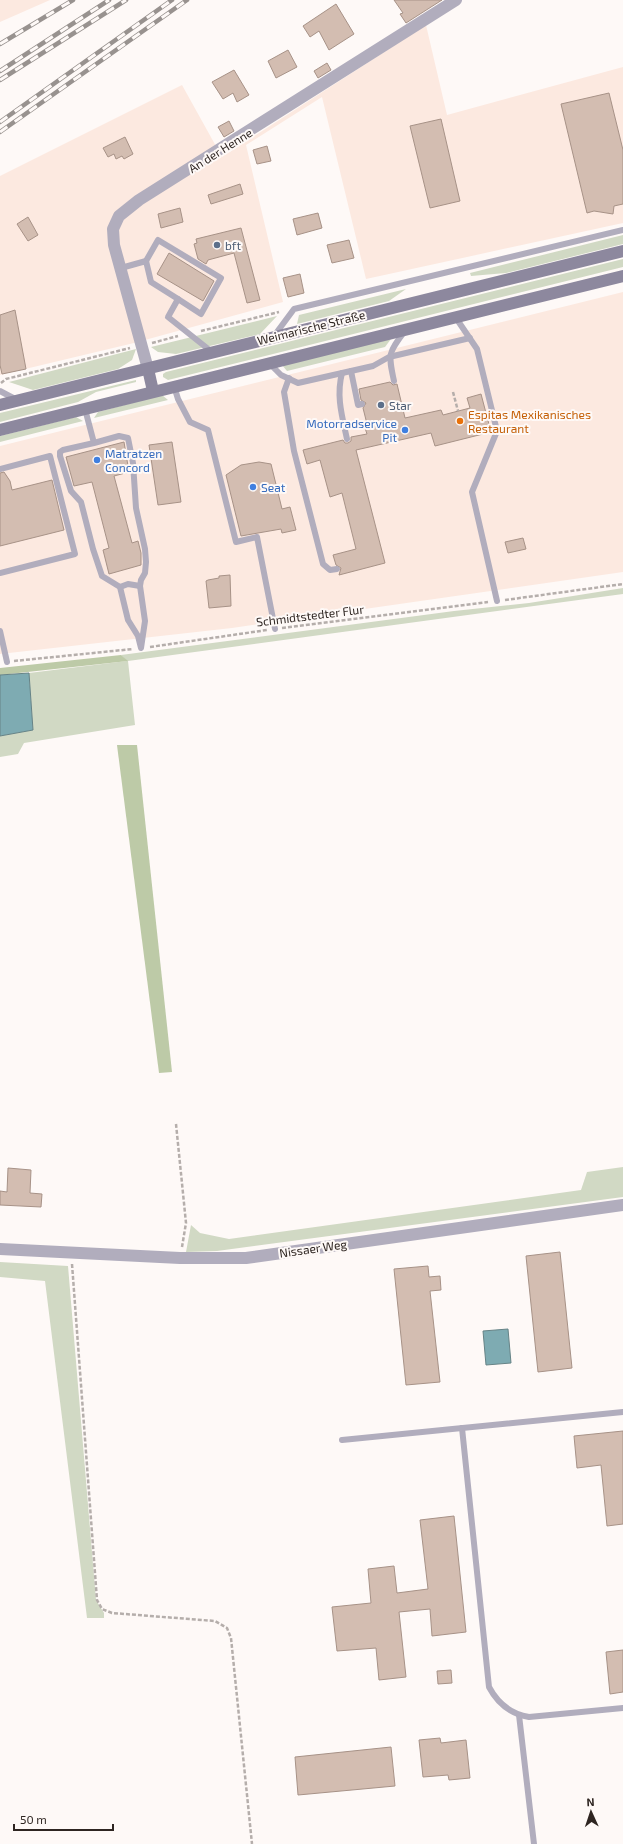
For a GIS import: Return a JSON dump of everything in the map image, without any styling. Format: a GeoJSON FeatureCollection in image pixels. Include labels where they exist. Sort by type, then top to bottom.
{"type":"FeatureCollection","features":[{"type":"Feature","properties":{"kind":"main road","name":"Weimarische Straße"},"geometry":{"type":"LineString","coordinates":[[0,405],[148,369],[274,336],[623,251]]}},
{"type":"Feature","properties":{"kind":"main road","name":"Weimarische Straße"},"geometry":{"type":"LineString","coordinates":[[0,430],[623,276]]}},
{"type":"Feature","properties":{"kind":"main road"},"geometry":{"type":"LineString","coordinates":[[148,369],[153,391]]}},
{"type":"Feature","properties":{"kind":"street","name":"An der Henne"},"geometry":{"type":"LineString","coordinates":[[148,369],[114,245],[113,228],[119,216],[134,204],[456,0]]}},
{"type":"Feature","properties":{"kind":"street","name":"Nissaer Weg"},"geometry":{"type":"LineString","coordinates":[[0,1249],[180,1258],[246,1258],[623,1205]]}},
{"type":"Feature","properties":{"kind":"lane"},"geometry":{"type":"LineString","coordinates":[[274,336],[294,309],[623,230]]}},
{"type":"Feature","properties":{"kind":"lane"},"geometry":{"type":"LineString","coordinates":[[158,240],[220,278],[201,314],[178,300],[151,282],[146,261],[158,240]]}},
{"type":"Feature","properties":{"kind":"lane"},"geometry":{"type":"LineString","coordinates":[[121,268],[146,261]]}},
{"type":"Feature","properties":{"kind":"lane"},"geometry":{"type":"LineString","coordinates":[[178,300],[168,318],[212,352]]}},
{"type":"Feature","properties":{"kind":"lane"},"geometry":{"type":"LineString","coordinates":[[456,318],[477,350],[498,431],[472,492],[497,601]]}},
{"type":"Feature","properties":{"kind":"lane"},"geometry":{"type":"LineString","coordinates":[[394,381],[389,357],[393,346],[406,330]]}},
{"type":"Feature","properties":{"kind":"lane"},"geometry":{"type":"LineString","coordinates":[[269,363],[281,375],[298,383],[373,366],[389,357],[470,338]]}},
{"type":"Feature","properties":{"kind":"lane"},"geometry":{"type":"LineString","coordinates":[[351,371],[358,405],[362,404]]}},
{"type":"Feature","properties":{"kind":"lane"},"geometry":{"type":"LineString","coordinates":[[342,373],[338,392],[339,405],[347,439]]}},
{"type":"Feature","properties":{"kind":"lane"},"geometry":{"type":"LineString","coordinates":[[289,378],[284,392],[294,451],[322,564],[330,570],[337,569]]}},
{"type":"Feature","properties":{"kind":"lane"},"geometry":{"type":"LineString","coordinates":[[174,386],[178,400],[190,422],[208,430],[236,542],[257,537],[275,629]]}},
{"type":"Feature","properties":{"kind":"lane"},"geometry":{"type":"LineString","coordinates":[[0,391],[18,401]]}},
{"type":"Feature","properties":{"kind":"lane"},"geometry":{"type":"LineString","coordinates":[[85,409],[94,443]]}},
{"type":"Feature","properties":{"kind":"lane"},"geometry":{"type":"LineString","coordinates":[[119,436],[128,438],[133,463],[136,508],[145,549],[145,573],[140,580],[145,621],[141,648],[138,636],[128,620],[120,588],[102,576],[81,502],[71,491],[60,456],[60,452],[63,450],[119,436]]}},
{"type":"Feature","properties":{"kind":"lane"},"geometry":{"type":"LineString","coordinates":[[0,468],[50,456],[75,554],[0,573]]}},
{"type":"Feature","properties":{"kind":"lane"},"geometry":{"type":"LineString","coordinates":[[120,588],[128,584],[140,586]]}},
{"type":"Feature","properties":{"kind":"lane"},"geometry":{"type":"LineString","coordinates":[[0,631],[7,662]]}},
{"type":"Feature","properties":{"kind":"lane"},"geometry":{"type":"LineString","coordinates":[[342,1440],[623,1412]]}},
{"type":"Feature","properties":{"kind":"lane"},"geometry":{"type":"LineString","coordinates":[[462,1428],[489,1687],[495,1698],[508,1709],[519,1715],[540,1717],[623,1708]]}},
{"type":"Feature","properties":{"kind":"lane"},"geometry":{"type":"LineString","coordinates":[[519,1715],[534,1844]]}},
{"type":"Feature","properties":{"kind":"path"},"geometry":{"type":"LineString","coordinates":[[453,392],[458,411]]}},
{"type":"Feature","properties":{"kind":"path","name":"Schmidtstedter Flur"},"geometry":{"type":"LineString","coordinates":[[7,662],[141,648],[623,584]]}},
{"type":"Feature","properties":{"kind":"path"},"geometry":{"type":"LineString","coordinates":[[176,1124],[186,1223],[180,1258]]}},
{"type":"Feature","properties":{"kind":"path"},"geometry":{"type":"LineString","coordinates":[[71,1252],[97,1600],[102,1610],[112,1613],[215,1621],[227,1628],[231,1638],[252,1844]]}},
{"type":"Feature","properties":{"kind":"shaded area"},"geometry":{"type":"Polygon","coordinates":[[[0,0],[50,0],[0,22],[0,0]]]}},
{"type":"Feature","properties":{"kind":"shaded area"},"geometry":{"type":"Polygon","coordinates":[[[426,25],[447,115],[623,67],[623,223],[366,279],[322,97],[246,145],[283,302],[134,343],[0,375],[0,176],[182,85],[222,157],[426,25]]]}},
{"type":"Feature","properties":{"kind":"shaded area"},"geometry":{"type":"Polygon","coordinates":[[[623,292],[623,572],[232,628],[0,654],[0,446],[623,292]]]}},
{"type":"Feature","properties":{"kind":"green space"},"geometry":{"type":"Polygon","coordinates":[[[623,235],[623,244],[506,273],[471,276],[470,273],[623,235]]]}},
{"type":"Feature","properties":{"kind":"green space"},"geometry":{"type":"Polygon","coordinates":[[[623,259],[623,267],[168,380],[163,377],[163,374],[166,372],[623,259]]]}},
{"type":"Feature","properties":{"kind":"green space"},"geometry":{"type":"Polygon","coordinates":[[[406,289],[389,301],[297,324],[299,315],[406,289]]]}},
{"type":"Feature","properties":{"kind":"green space"},"geometry":{"type":"Polygon","coordinates":[[[277,316],[260,334],[176,354],[158,352],[151,347],[277,316]]]}},
{"type":"Feature","properties":{"kind":"green space"},"geometry":{"type":"Polygon","coordinates":[[[391,339],[385,347],[287,371],[282,365],[391,339]]]}},
{"type":"Feature","properties":{"kind":"green space"},"geometry":{"type":"Polygon","coordinates":[[[136,349],[132,360],[118,369],[33,390],[9,382],[136,349]]]}},
{"type":"Feature","properties":{"kind":"green space"},"geometry":{"type":"Polygon","coordinates":[[[136,380],[136,382],[96,392],[78,402],[0,422],[0,413],[136,380]]]}},
{"type":"Feature","properties":{"kind":"green space"},"geometry":{"type":"Polygon","coordinates":[[[162,395],[168,400],[94,418],[98,412],[162,395]]]}},
{"type":"Feature","properties":{"kind":"green space"},"geometry":{"type":"Polygon","coordinates":[[[76,417],[83,421],[0,442],[0,436],[76,417]]]}},
{"type":"Feature","properties":{"kind":"green space"},"geometry":{"type":"Polygon","coordinates":[[[623,588],[623,594],[128,661],[135,725],[24,743],[18,754],[0,757],[0,736],[33,730],[29,673],[127,661],[121,655],[454,611],[529,603],[623,588]]]}},
{"type":"Feature","properties":{"kind":"green space"},"geometry":{"type":"Polygon","coordinates":[[[121,655],[128,661],[0,675],[0,668],[121,655]]]}},
{"type":"Feature","properties":{"kind":"green space"},"geometry":{"type":"Polygon","coordinates":[[[117,745],[137,745],[172,1072],[159,1073],[117,745]]]}},
{"type":"Feature","properties":{"kind":"green space"},"geometry":{"type":"Polygon","coordinates":[[[623,1167],[623,1197],[217,1251],[186,1252],[191,1225],[200,1233],[229,1239],[581,1190],[587,1172],[623,1167]]]}},
{"type":"Feature","properties":{"kind":"green space"},"geometry":{"type":"Polygon","coordinates":[[[0,1262],[68,1266],[96,1600],[104,1613],[104,1618],[87,1618],[45,1281],[0,1277],[0,1262]]]}},
{"type":"Feature","properties":{"kind":"water"},"geometry":{"type":"Polygon","coordinates":[[[29,673],[33,730],[0,736],[0,675],[29,673]]]}},
{"type":"Feature","properties":{"kind":"water"},"geometry":{"type":"Polygon","coordinates":[[[508,1329],[511,1363],[486,1365],[483,1331],[508,1329]]]}},
{"type":"Feature","properties":{"kind":"building"},"geometry":{"type":"Polygon","coordinates":[[[394,0],[442,0],[406,23],[400,14],[403,13],[394,0]]]}},
{"type":"Feature","properties":{"kind":"building"},"geometry":{"type":"Polygon","coordinates":[[[336,4],[354,34],[329,50],[319,31],[310,37],[303,26],[336,4]]]}},
{"type":"Feature","properties":{"kind":"building"},"geometry":{"type":"Polygon","coordinates":[[[288,50],[297,67],[276,78],[268,61],[288,50]]]}},
{"type":"Feature","properties":{"kind":"building"},"geometry":{"type":"Polygon","coordinates":[[[327,63],[331,70],[318,78],[314,71],[327,63]]]}},
{"type":"Feature","properties":{"kind":"building"},"geometry":{"type":"Polygon","coordinates":[[[234,70],[249,95],[237,102],[233,93],[223,99],[212,82],[234,70]]]}},
{"type":"Feature","properties":{"kind":"building"},"geometry":{"type":"Polygon","coordinates":[[[609,93],[623,150],[623,204],[614,206],[613,214],[594,211],[587,213],[561,104],[609,93]]]}},
{"type":"Feature","properties":{"kind":"building"},"geometry":{"type":"Polygon","coordinates":[[[441,119],[460,201],[430,208],[410,126],[441,119]]]}},
{"type":"Feature","properties":{"kind":"building"},"geometry":{"type":"Polygon","coordinates":[[[229,121],[234,131],[224,137],[218,127],[229,121]]]}},
{"type":"Feature","properties":{"kind":"building"},"geometry":{"type":"Polygon","coordinates":[[[125,137],[133,154],[124,159],[122,156],[116,159],[114,154],[108,157],[103,148],[125,137]]]}},
{"type":"Feature","properties":{"kind":"building"},"geometry":{"type":"Polygon","coordinates":[[[267,146],[271,161],[257,164],[253,150],[267,146]]]}},
{"type":"Feature","properties":{"kind":"building"},"geometry":{"type":"Polygon","coordinates":[[[240,184],[243,194],[211,204],[208,195],[240,184]]]}},
{"type":"Feature","properties":{"kind":"building"},"geometry":{"type":"Polygon","coordinates":[[[180,208],[183,222],[161,228],[158,214],[180,208]]]}},
{"type":"Feature","properties":{"kind":"building"},"geometry":{"type":"Polygon","coordinates":[[[318,213],[322,228],[297,235],[293,219],[318,213]]]}},
{"type":"Feature","properties":{"kind":"building"},"geometry":{"type":"Polygon","coordinates":[[[28,217],[38,235],[28,241],[17,224],[28,217]]]}},
{"type":"Feature","properties":{"kind":"building"},"geometry":{"type":"Polygon","coordinates":[[[241,228],[260,300],[247,303],[234,253],[208,260],[206,264],[198,259],[194,244],[197,243],[196,239],[241,228]]]}},
{"type":"Feature","properties":{"kind":"building"},"geometry":{"type":"Polygon","coordinates":[[[349,240],[354,258],[332,263],[327,245],[349,240]]]}},
{"type":"Feature","properties":{"kind":"building"},"geometry":{"type":"Polygon","coordinates":[[[169,253],[214,281],[203,301],[157,274],[169,253]]]}},
{"type":"Feature","properties":{"kind":"building"},"geometry":{"type":"Polygon","coordinates":[[[300,274],[304,293],[288,297],[283,278],[300,274]]]}},
{"type":"Feature","properties":{"kind":"building"},"geometry":{"type":"Polygon","coordinates":[[[15,310],[26,369],[2,374],[0,365],[0,315],[15,310]]]}},
{"type":"Feature","properties":{"kind":"building"},"geometry":{"type":"Polygon","coordinates":[[[390,382],[393,385],[397,384],[405,418],[441,410],[443,415],[470,408],[467,398],[481,394],[491,432],[435,446],[431,433],[356,450],[385,563],[339,575],[341,568],[336,565],[333,555],[356,549],[342,493],[330,497],[320,460],[307,464],[303,450],[343,440],[345,443],[348,443],[351,441],[351,437],[367,434],[365,428],[368,428],[363,408],[366,403],[361,400],[359,389],[390,382]]]}},
{"type":"Feature","properties":{"kind":"building"},"geometry":{"type":"Polygon","coordinates":[[[124,442],[129,472],[114,476],[132,543],[138,541],[141,553],[141,565],[109,574],[103,550],[109,548],[92,482],[74,486],[66,457],[124,442]]]}},
{"type":"Feature","properties":{"kind":"building"},"geometry":{"type":"Polygon","coordinates":[[[172,442],[181,502],[158,505],[149,445],[172,442]]]}},
{"type":"Feature","properties":{"kind":"building"},"geometry":{"type":"Polygon","coordinates":[[[259,462],[271,464],[282,509],[290,507],[296,530],[282,533],[281,529],[241,536],[226,475],[241,465],[259,462]]]}},
{"type":"Feature","properties":{"kind":"building"},"geometry":{"type":"Polygon","coordinates":[[[4,472],[10,481],[12,490],[52,480],[64,530],[0,546],[0,473],[4,472]]]}},
{"type":"Feature","properties":{"kind":"building"},"geometry":{"type":"Polygon","coordinates":[[[523,538],[526,549],[508,553],[505,542],[523,538]]]}},
{"type":"Feature","properties":{"kind":"building"},"geometry":{"type":"Polygon","coordinates":[[[230,575],[231,606],[209,608],[206,581],[219,578],[219,576],[230,575]]]}},
{"type":"Feature","properties":{"kind":"building"},"geometry":{"type":"Polygon","coordinates":[[[8,1168],[31,1170],[30,1193],[42,1194],[41,1207],[0,1205],[0,1191],[7,1192],[8,1168]]]}},
{"type":"Feature","properties":{"kind":"building"},"geometry":{"type":"Polygon","coordinates":[[[560,1252],[572,1368],[538,1372],[526,1256],[560,1252]]]}},
{"type":"Feature","properties":{"kind":"building"},"geometry":{"type":"Polygon","coordinates":[[[428,1266],[429,1277],[440,1276],[441,1290],[430,1291],[440,1382],[406,1385],[394,1269],[428,1266]]]}},
{"type":"Feature","properties":{"kind":"building"},"geometry":{"type":"Polygon","coordinates":[[[623,1431],[623,1524],[607,1526],[601,1465],[577,1468],[574,1436],[623,1431]]]}},
{"type":"Feature","properties":{"kind":"building"},"geometry":{"type":"Polygon","coordinates":[[[454,1516],[466,1632],[432,1636],[430,1609],[399,1612],[406,1677],[379,1680],[376,1648],[337,1651],[332,1607],[371,1603],[368,1569],[394,1566],[397,1593],[428,1589],[420,1520],[454,1516]]]}},
{"type":"Feature","properties":{"kind":"building"},"geometry":{"type":"Polygon","coordinates":[[[623,1650],[623,1692],[610,1694],[606,1652],[623,1650]]]}},
{"type":"Feature","properties":{"kind":"building"},"geometry":{"type":"Polygon","coordinates":[[[451,1670],[452,1683],[438,1684],[437,1671],[451,1670]]]}},
{"type":"Feature","properties":{"kind":"building"},"geometry":{"type":"Polygon","coordinates":[[[440,1738],[441,1743],[466,1740],[470,1778],[449,1780],[448,1775],[423,1777],[419,1740],[440,1738]]]}},
{"type":"Feature","properties":{"kind":"building"},"geometry":{"type":"Polygon","coordinates":[[[391,1747],[395,1786],[298,1795],[295,1757],[391,1747]]]}},
{"type":"Feature","properties":{"kind":"railway"},"geometry":{"type":"LineString","coordinates":[[0,44],[73,0]]}},
{"type":"Feature","properties":{"kind":"railway"},"geometry":{"type":"LineString","coordinates":[[0,71],[109,0]]}},
{"type":"Feature","properties":{"kind":"railway"},"geometry":{"type":"LineString","coordinates":[[0,80],[126,0]]}},
{"type":"Feature","properties":{"kind":"railway"},"geometry":{"type":"LineString","coordinates":[[0,122],[172,0]]}},
{"type":"Feature","properties":{"kind":"railway"},"geometry":{"type":"LineString","coordinates":[[0,132],[187,0]]}},
{"type":"Feature","properties":{"kind":"place","name":"bft"},"geometry":{"type":"Point","coordinates":[217,245]}},
{"type":"Feature","properties":{"kind":"place","name":"Star"},"geometry":{"type":"Point","coordinates":[381,405]}},
{"type":"Feature","properties":{"kind":"place","name":"Espitas Mexikanisches Restaurant"},"geometry":{"type":"Point","coordinates":[460,421]}},
{"type":"Feature","properties":{"kind":"place","name":"Motorradservice Pit"},"geometry":{"type":"Point","coordinates":[405,430]}},
{"type":"Feature","properties":{"kind":"place","name":"Matratzen Concord"},"geometry":{"type":"Point","coordinates":[97,460]}},
{"type":"Feature","properties":{"kind":"place","name":"Seat"},"geometry":{"type":"Point","coordinates":[253,487]}}]}
